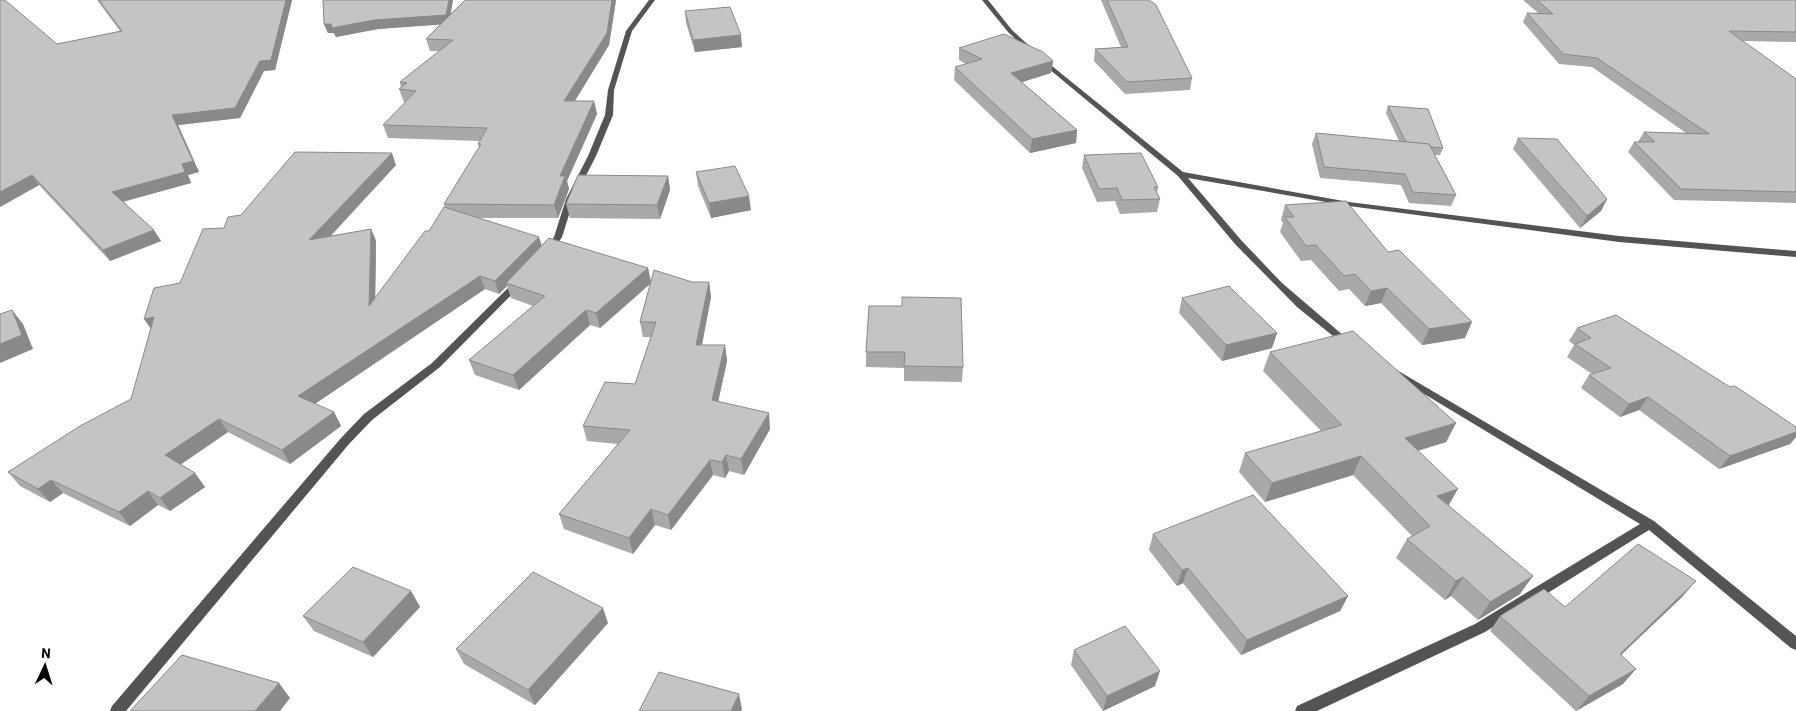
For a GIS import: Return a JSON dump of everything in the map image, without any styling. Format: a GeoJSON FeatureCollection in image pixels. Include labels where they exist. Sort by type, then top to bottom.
{"type":"FeatureCollection","features":[{"type":"Feature","properties":{"kind":"street"},"geometry":{"type":"LineString","coordinates":[[542,259],[558,238],[570,199],[592,156],[609,116],[611,90],[629,31],[652,0]]}},
{"type":"Feature","properties":{"kind":"street"},"geometry":{"type":"LineString","coordinates":[[984,0],[1010,31],[1045,63],[1181,174],[1227,231],[1268,275],[1352,346]]}},
{"type":"Feature","properties":{"kind":"street"},"geometry":{"type":"LineString","coordinates":[[1181,174],[1349,204],[1600,237],[1796,254]]}},
{"type":"Feature","properties":{"kind":"street"},"geometry":{"type":"LineString","coordinates":[[117,711],[345,441],[368,417],[436,365],[529,272]]}},
{"type":"Feature","properties":{"kind":"street"},"geometry":{"type":"LineString","coordinates":[[1385,366],[1650,524],[1796,644]]}},
{"type":"Feature","properties":{"kind":"street"},"geometry":{"type":"LineString","coordinates":[[1302,711],[1480,628],[1650,524]]}},
{"type":"Feature","properties":{"kind":"building"},"geometry":{"type":"Polygon","coordinates":[[[0,0],[5,0],[57,44],[122,31],[99,0],[286,0],[271,60],[260,61],[235,108],[172,115],[193,161],[182,164],[185,172],[112,192],[154,230],[103,250],[32,175],[0,192],[0,0]]]}},
{"type":"Feature","properties":{"kind":"building"},"geometry":{"type":"Polygon","coordinates":[[[323,0],[449,0],[446,15],[374,20],[332,28],[331,24],[324,24],[323,0]]]}},
{"type":"Feature","properties":{"kind":"building"},"geometry":{"type":"Polygon","coordinates":[[[465,0],[612,0],[607,33],[564,101],[594,101],[560,176],[565,176],[554,205],[444,204],[481,144],[478,144],[487,128],[383,125],[416,91],[399,89],[407,83],[400,82],[453,40],[426,39],[465,0]]]}},
{"type":"Feature","properties":{"kind":"building"},"geometry":{"type":"Polygon","coordinates":[[[1107,0],[1149,0],[1156,5],[1192,78],[1127,82],[1095,49],[1128,47],[1107,0]]]}},
{"type":"Feature","properties":{"kind":"building"},"geometry":{"type":"Polygon","coordinates":[[[1537,0],[1796,0],[1796,32],[1729,31],[1796,79],[1796,192],[1681,189],[1634,142],[1655,142],[1644,132],[1709,134],[1597,58],[1563,54],[1527,13],[1553,14],[1537,0]]]}},
{"type":"Feature","properties":{"kind":"building"},"geometry":{"type":"Polygon","coordinates":[[[730,7],[741,35],[693,40],[685,11],[730,7]]]}},
{"type":"Feature","properties":{"kind":"building"},"geometry":{"type":"Polygon","coordinates":[[[1004,34],[1043,52],[1053,61],[1011,73],[1077,130],[1032,139],[955,67],[982,59],[959,48],[1004,34]]]}},
{"type":"Feature","properties":{"kind":"building"},"geometry":{"type":"Polygon","coordinates":[[[1388,106],[1428,109],[1443,148],[1431,147],[1429,144],[1406,142],[1388,106]]]}},
{"type":"Feature","properties":{"kind":"building"},"geometry":{"type":"Polygon","coordinates":[[[1316,133],[1429,144],[1456,195],[1413,192],[1405,174],[1324,167],[1316,133]]]}},
{"type":"Feature","properties":{"kind":"building"},"geometry":{"type":"Polygon","coordinates":[[[1518,138],[1557,139],[1607,199],[1587,216],[1518,138]]]}},
{"type":"Feature","properties":{"kind":"building"},"geometry":{"type":"Polygon","coordinates":[[[295,152],[392,153],[309,240],[371,229],[369,306],[425,231],[429,231],[444,207],[539,237],[495,281],[480,276],[298,396],[334,412],[282,450],[219,419],[165,455],[195,473],[160,498],[148,491],[119,512],[51,480],[38,489],[8,472],[80,426],[131,399],[154,317],[144,319],[154,288],[180,283],[203,229],[224,228],[228,217],[241,215],[295,152]]]}},
{"type":"Feature","properties":{"kind":"building"},"geometry":{"type":"Polygon","coordinates":[[[1141,153],[1158,187],[1154,187],[1160,199],[1122,200],[1117,188],[1099,189],[1084,155],[1141,153]]]}},
{"type":"Feature","properties":{"kind":"building"},"geometry":{"type":"Polygon","coordinates":[[[735,166],[749,196],[709,203],[696,172],[735,166]]]}},
{"type":"Feature","properties":{"kind":"building"},"geometry":{"type":"Polygon","coordinates":[[[578,175],[668,176],[657,205],[566,204],[578,175]]]}},
{"type":"Feature","properties":{"kind":"building"},"geometry":{"type":"Polygon","coordinates":[[[1346,201],[1388,252],[1399,250],[1472,322],[1429,329],[1387,288],[1371,291],[1355,274],[1344,276],[1316,245],[1306,246],[1285,217],[1294,217],[1285,205],[1346,201]]]}},
{"type":"Feature","properties":{"kind":"building"},"geometry":{"type":"Polygon","coordinates":[[[549,238],[648,268],[596,313],[586,310],[513,375],[469,360],[545,296],[506,283],[549,238]]]}},
{"type":"Feature","properties":{"kind":"building"},"geometry":{"type":"Polygon","coordinates":[[[654,270],[692,282],[709,282],[696,345],[725,345],[712,400],[769,413],[741,459],[726,455],[722,462],[710,460],[668,515],[651,509],[629,538],[559,514],[630,430],[583,426],[605,382],[635,384],[656,322],[640,322],[654,270]]]}},
{"type":"Feature","properties":{"kind":"building"},"geometry":{"type":"Polygon","coordinates":[[[1229,286],[1277,333],[1226,345],[1182,298],[1229,286]]]}},
{"type":"Feature","properties":{"kind":"building"},"geometry":{"type":"Polygon","coordinates":[[[902,297],[961,298],[963,367],[904,366],[905,352],[866,352],[869,306],[902,306],[902,297]]]}},
{"type":"Feature","properties":{"kind":"building"},"geometry":{"type":"Polygon","coordinates":[[[12,310],[22,335],[0,344],[0,314],[12,310]]]}},
{"type":"Feature","properties":{"kind":"building"},"geometry":{"type":"Polygon","coordinates":[[[1616,315],[1730,387],[1735,386],[1796,427],[1796,432],[1730,456],[1648,397],[1629,404],[1589,375],[1611,368],[1575,344],[1591,338],[1577,328],[1616,315]]]}},
{"type":"Feature","properties":{"kind":"building"},"geometry":{"type":"Polygon","coordinates":[[[1353,331],[1456,423],[1405,438],[1458,489],[1437,496],[1533,576],[1490,602],[1463,577],[1456,581],[1407,539],[1430,526],[1361,456],[1272,483],[1245,453],[1342,425],[1270,352],[1353,331]]]}},
{"type":"Feature","properties":{"kind":"building"},"geometry":{"type":"Polygon","coordinates":[[[1253,495],[1348,596],[1247,640],[1188,568],[1182,570],[1153,534],[1253,495]]]}},
{"type":"Feature","properties":{"kind":"building"},"geometry":{"type":"Polygon","coordinates":[[[1638,544],[1696,581],[1620,654],[1636,669],[1589,696],[1500,616],[1544,589],[1565,607],[1638,544]]]}},
{"type":"Feature","properties":{"kind":"building"},"geometry":{"type":"Polygon","coordinates":[[[353,567],[411,591],[363,642],[303,616],[353,567]]]}},
{"type":"Feature","properties":{"kind":"building"},"geometry":{"type":"Polygon","coordinates":[[[533,572],[603,608],[528,690],[456,649],[533,572]]]}},
{"type":"Feature","properties":{"kind":"building"},"geometry":{"type":"Polygon","coordinates":[[[1125,626],[1160,671],[1107,696],[1074,650],[1125,626]]]}},
{"type":"Feature","properties":{"kind":"building"},"geometry":{"type":"Polygon","coordinates":[[[182,655],[279,683],[255,711],[130,711],[182,655]]]}},
{"type":"Feature","properties":{"kind":"building"},"geometry":{"type":"Polygon","coordinates":[[[659,672],[739,694],[731,711],[639,711],[659,672]]]}}]}
